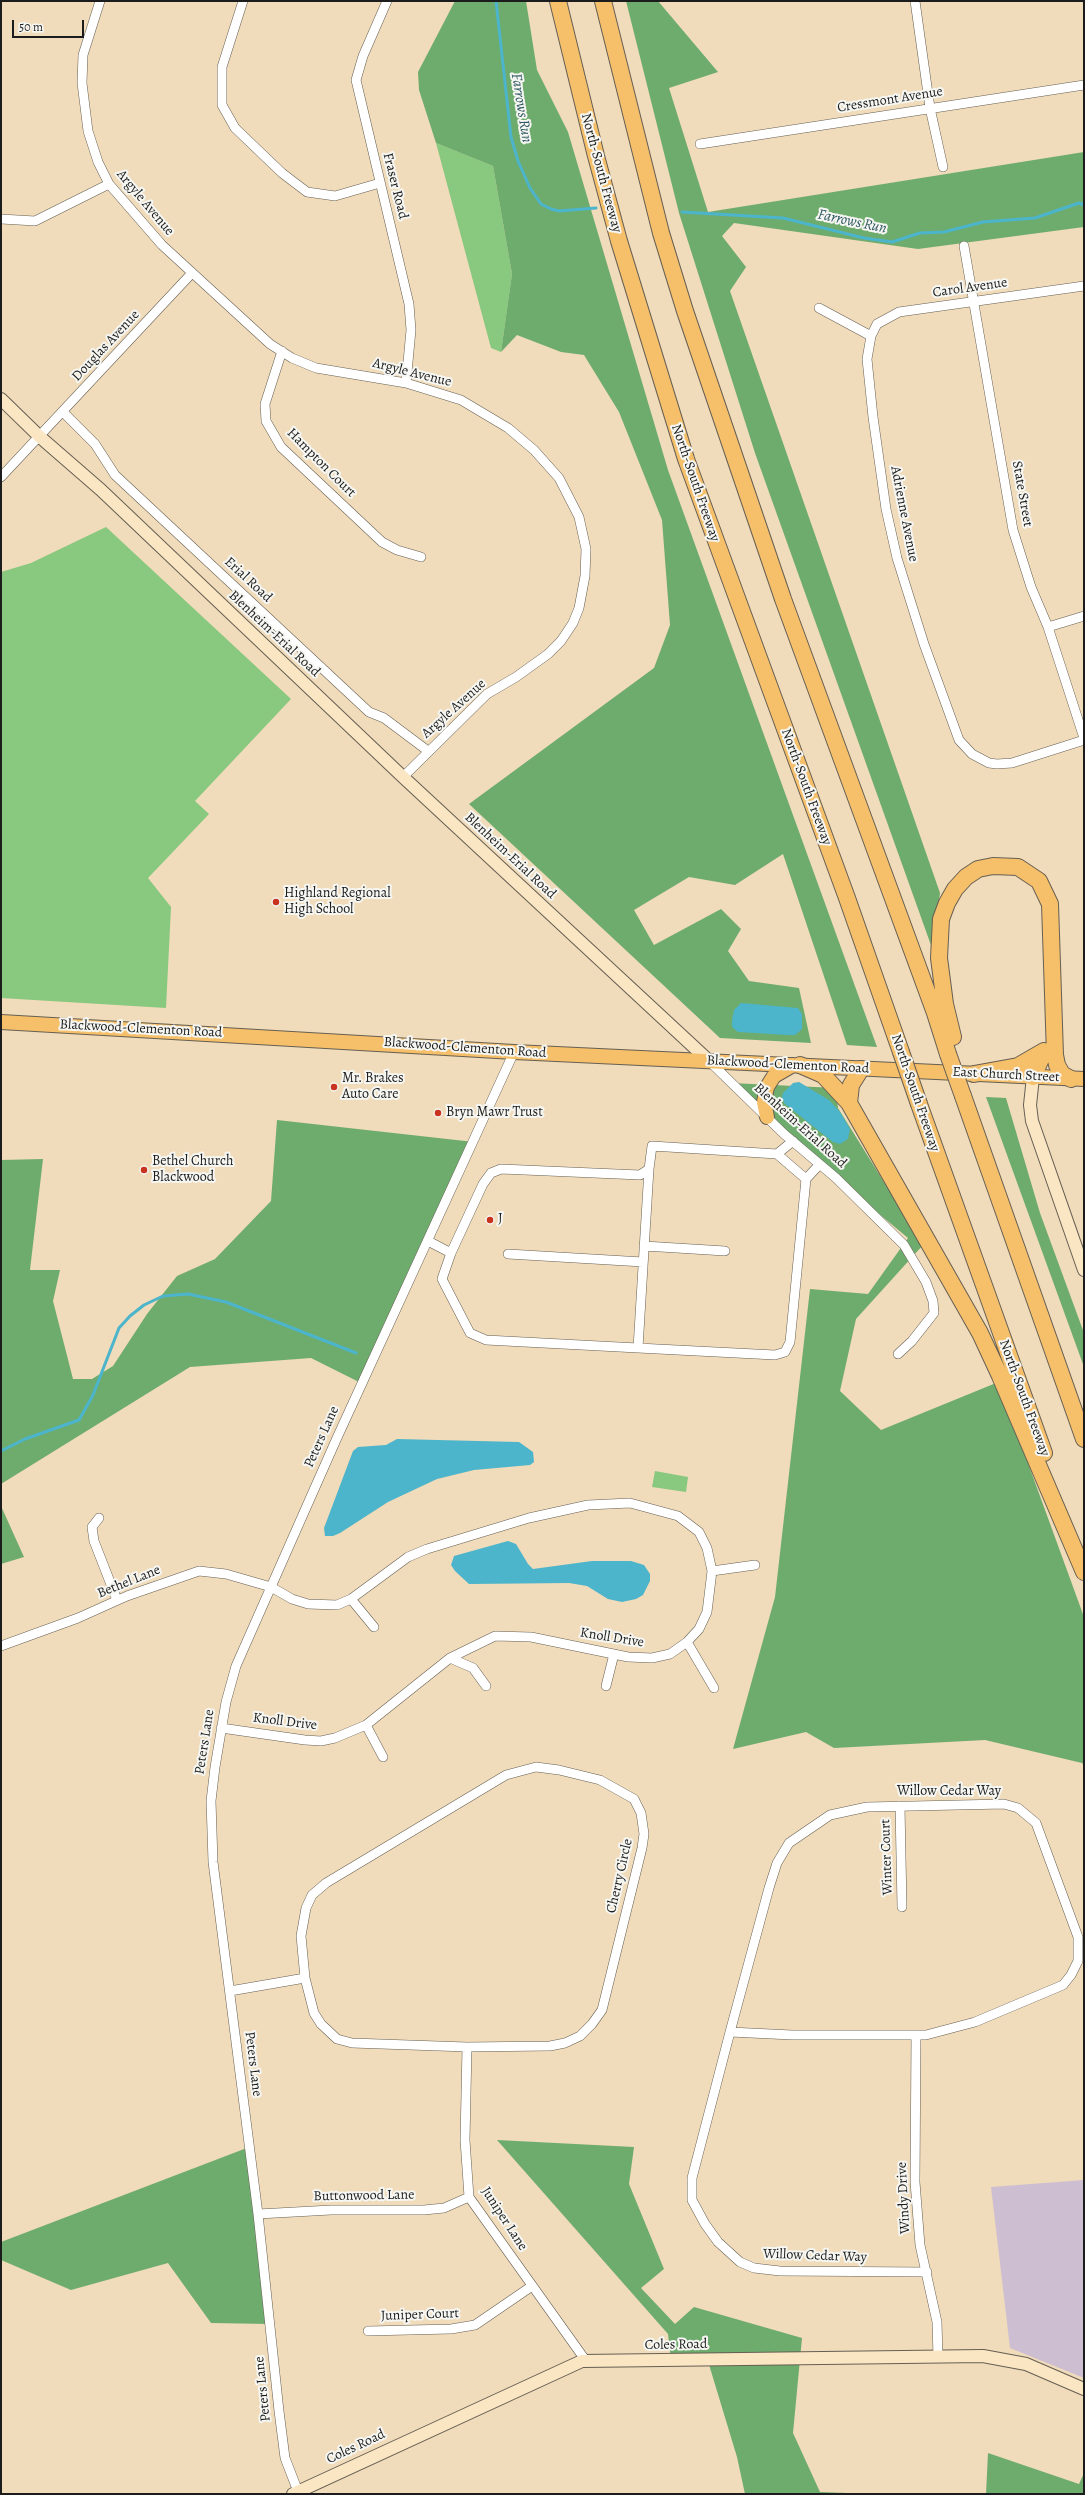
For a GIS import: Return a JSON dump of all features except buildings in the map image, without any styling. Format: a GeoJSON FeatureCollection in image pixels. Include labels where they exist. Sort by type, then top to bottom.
{"type":"FeatureCollection","features":[{"type":"Feature","properties":{"kind":"highway","name":"North-South Freeway"},"geometry":{"type":"LineString","coordinates":[[558,1],[596,156],[619,241],[686,459],[847,898],[1084,1565]]}},
{"type":"Feature","properties":{"kind":"highway"},"geometry":{"type":"LineString","coordinates":[[604,1],[661,233],[685,311],[783,599],[967,1095],[971,1120],[1084,1439]]}},
{"type":"Feature","properties":{"kind":"highway"},"geometry":{"type":"LineString","coordinates":[[952,1054],[940,976],[939,937],[941,919],[952,894],[966,877],[978,869],[993,866],[1018,867],[1031,874],[1044,890],[1050,904],[1052,925],[1053,1030],[1057,1065],[1062,1074],[1077,1079]]}},
{"type":"Feature","properties":{"kind":"highway"},"geometry":{"type":"LineString","coordinates":[[1033,1077],[1053,1030]]}},
{"type":"Feature","properties":{"kind":"highway"},"geometry":{"type":"LineString","coordinates":[[974,1074],[1018,1066],[1044,1051]]}},
{"type":"Feature","properties":{"kind":"highway"},"geometry":{"type":"LineString","coordinates":[[796,1065],[823,1075],[849,1103],[980,1333],[1084,1572]]}},
{"type":"Feature","properties":{"kind":"highway"},"geometry":{"type":"LineString","coordinates":[[849,1103],[851,1085],[861,1068]]}},
{"type":"Feature","properties":{"kind":"main road","name":"Blenheim-Erial Road"},"geometry":{"type":"LineString","coordinates":[[1,399],[40,438],[107,496],[403,777],[709,1061]]}},
{"type":"Feature","properties":{"kind":"main road","name":"Blackwood-Clementon Road"},"geometry":{"type":"LineString","coordinates":[[1,1022],[514,1052],[929,1072]]}},
{"type":"Feature","properties":{"kind":"main road"},"geometry":{"type":"LineString","coordinates":[[767,1117],[764,1102],[767,1087],[774,1076],[796,1065]]}},
{"type":"Feature","properties":{"kind":"main road","name":"East Church Street"},"geometry":{"type":"LineString","coordinates":[[929,1072],[1077,1079]]}},
{"type":"Feature","properties":{"kind":"main road"},"geometry":{"type":"LineString","coordinates":[[1033,1077],[1030,1105],[1035,1132],[1084,1270]]}},
{"type":"Feature","properties":{"kind":"main road","name":"Coles Road"},"geometry":{"type":"LineString","coordinates":[[296,2493],[386,2449],[586,2361],[983,2356],[1020,2363],[1084,2389]]}},
{"type":"Feature","properties":{"kind":"street","name":"Argyle Avenue"},"geometry":{"type":"LineString","coordinates":[[100,1],[84,55],[82,84],[88,131],[98,162],[109,184],[162,245],[270,344],[282,351],[316,368],[406,383],[461,400],[508,428],[534,450],[559,478],[579,517],[586,549],[585,576],[579,608],[573,623],[561,641],[548,654],[516,678],[487,694],[403,777]]}},
{"type":"Feature","properties":{"kind":"street"},"geometry":{"type":"LineString","coordinates":[[243,1],[222,67],[222,105],[235,128],[282,173],[307,192],[335,196],[380,183]]}},
{"type":"Feature","properties":{"kind":"street","name":"Fraser Road"},"geometry":{"type":"LineString","coordinates":[[387,1],[362,56],[356,80],[409,304],[411,330],[406,383]]}},
{"type":"Feature","properties":{"kind":"street"},"geometry":{"type":"LineString","coordinates":[[914,1],[930,108],[943,167]]}},
{"type":"Feature","properties":{"kind":"street","name":"Cressmont Avenue"},"geometry":{"type":"LineString","coordinates":[[700,144],[1084,85]]}},
{"type":"Feature","properties":{"kind":"street"},"geometry":{"type":"LineString","coordinates":[[1,219],[35,221],[109,184]]}},
{"type":"Feature","properties":{"kind":"street","name":"State Street"},"geometry":{"type":"LineString","coordinates":[[964,246],[972,302],[983,350],[1013,530],[1030,587],[1048,627],[1084,739]]}},
{"type":"Feature","properties":{"kind":"street","name":"Douglas Avenue"},"geometry":{"type":"LineString","coordinates":[[1,476],[40,438],[192,273]]}},
{"type":"Feature","properties":{"kind":"street","name":"Carol Avenue"},"geometry":{"type":"LineString","coordinates":[[871,336],[877,324],[899,312],[1084,286]]}},
{"type":"Feature","properties":{"kind":"street"},"geometry":{"type":"LineString","coordinates":[[819,308],[871,336]]}},
{"type":"Feature","properties":{"kind":"street","name":"Adrienne Avenue"},"geometry":{"type":"LineString","coordinates":[[871,336],[868,366],[886,509],[897,558],[941,692],[959,740],[972,754],[989,763],[1012,763],[1084,739]]}},
{"type":"Feature","properties":{"kind":"street","name":"Hampton Court"},"geometry":{"type":"LineString","coordinates":[[282,351],[265,404],[266,420],[281,448],[382,542],[396,550],[421,557]]}},
{"type":"Feature","properties":{"kind":"street","name":"Erial Road"},"geometry":{"type":"LineString","coordinates":[[63,412],[95,444],[115,475],[369,712],[384,718],[428,751]]}},
{"type":"Feature","properties":{"kind":"street"},"geometry":{"type":"LineString","coordinates":[[1048,627],[1084,616]]}},
{"type":"Feature","properties":{"kind":"street","name":"Peters Lane"},"geometry":{"type":"LineString","coordinates":[[296,2493],[285,2458],[258,2214],[213,1862],[211,1802],[221,1728],[236,1666],[514,1052]]}},
{"type":"Feature","properties":{"kind":"street","name":"Blenheim-Erial Road"},"geometry":{"type":"LineString","coordinates":[[709,1061],[819,1165],[836,1178],[904,1245],[926,1282],[933,1301],[934,1313],[912,1341],[898,1354]]}},
{"type":"Feature","properties":{"kind":"street"},"geometry":{"type":"LineString","coordinates":[[778,1154],[793,1141]]}},
{"type":"Feature","properties":{"kind":"street"},"geometry":{"type":"LineString","coordinates":[[638,1348],[649,1169],[652,1146],[778,1154],[806,1179]]}},
{"type":"Feature","properties":{"kind":"street"},"geometry":{"type":"LineString","coordinates":[[649,1169],[640,1175],[501,1169],[491,1173],[483,1184],[443,1270],[442,1279],[470,1333],[475,1337],[638,1348],[775,1355],[786,1352],[790,1342],[806,1179],[819,1165]]}},
{"type":"Feature","properties":{"kind":"street"},"geometry":{"type":"LineString","coordinates":[[428,1241],[451,1253]]}},
{"type":"Feature","properties":{"kind":"street"},"geometry":{"type":"LineString","coordinates":[[644,1246],[725,1251]]}},
{"type":"Feature","properties":{"kind":"street"},"geometry":{"type":"LineString","coordinates":[[508,1254],[643,1262]]}},
{"type":"Feature","properties":{"kind":"street","name":"Knoll Drive"},"geometry":{"type":"LineString","coordinates":[[221,1728],[321,1741],[354,1731],[366,1725],[450,1658],[495,1636],[531,1636],[614,1654],[652,1658],[670,1654],[687,1642],[699,1629],[707,1612],[712,1571],[707,1548],[699,1532],[678,1516],[630,1503],[588,1505],[529,1518],[414,1554],[351,1600],[337,1605],[308,1604],[292,1599],[271,1587]]}},
{"type":"Feature","properties":{"kind":"street"},"geometry":{"type":"LineString","coordinates":[[99,1518],[92,1527],[94,1541],[117,1600]]}},
{"type":"Feature","properties":{"kind":"street"},"geometry":{"type":"LineString","coordinates":[[712,1571],[755,1565]]}},
{"type":"Feature","properties":{"kind":"street","name":"Bethel Lane"},"geometry":{"type":"LineString","coordinates":[[1,1646],[57,1626],[117,1600],[199,1571],[226,1574],[271,1587]]}},
{"type":"Feature","properties":{"kind":"street"},"geometry":{"type":"LineString","coordinates":[[351,1600],[374,1627]]}},
{"type":"Feature","properties":{"kind":"street"},"geometry":{"type":"LineString","coordinates":[[687,1642],[714,1688]]}},
{"type":"Feature","properties":{"kind":"street"},"geometry":{"type":"LineString","coordinates":[[606,1686],[614,1654]]}},
{"type":"Feature","properties":{"kind":"street"},"geometry":{"type":"LineString","coordinates":[[450,1658],[473,1668],[486,1686]]}},
{"type":"Feature","properties":{"kind":"street"},"geometry":{"type":"LineString","coordinates":[[366,1725],[382,1757]]}},
{"type":"Feature","properties":{"kind":"street","name":"Cherry Circle"},"geometry":{"type":"LineString","coordinates":[[536,1767],[559,1770],[600,1780],[634,1799],[641,1813],[644,1834],[602,2010],[580,2036],[565,2043],[550,2046],[467,2047],[352,2043],[337,2039],[321,2024],[314,2012],[305,1978],[301,1936],[306,1908],[312,1895],[326,1883],[506,1775],[536,1767]]}},
{"type":"Feature","properties":{"kind":"street","name":"Willow Cedar Way"},"geometry":{"type":"LineString","coordinates":[[730,2032],[792,2035],[916,2035],[948,2030],[975,2022],[1063,1985],[1072,1975],[1078,1961],[1078,1937],[1036,1823],[1018,1808],[1004,1804],[867,1807],[830,1815],[789,1843],[777,1863],[769,1888],[730,2032],[692,2178],[692,2200],[698,2214],[718,2242],[740,2262],[754,2268],[780,2271],[927,2272]]}},
{"type":"Feature","properties":{"kind":"street","name":"Winter Court"},"geometry":{"type":"LineString","coordinates":[[900,1806],[902,1907]]}},
{"type":"Feature","properties":{"kind":"street"},"geometry":{"type":"LineString","coordinates":[[230,1991],[305,1978]]}},
{"type":"Feature","properties":{"kind":"street","name":"Windy Drive"},"geometry":{"type":"LineString","coordinates":[[916,2035],[915,2182],[920,2245],[937,2322],[938,2357]]}},
{"type":"Feature","properties":{"kind":"street","name":"Juniper Lane"},"geometry":{"type":"LineString","coordinates":[[467,2047],[465,2140],[469,2197],[586,2361]]}},
{"type":"Feature","properties":{"kind":"street","name":"Buttonwood Lane"},"geometry":{"type":"LineString","coordinates":[[258,2214],[331,2210],[424,2210],[444,2208],[469,2197]]}},
{"type":"Feature","properties":{"kind":"street","name":"Juniper Court"},"geometry":{"type":"LineString","coordinates":[[368,2331],[451,2329],[475,2325],[532,2286]]}},
{"type":"Feature","properties":{"kind":"shaded area"},"geometry":{"type":"Polygon","coordinates":[[[1084,2180],[1084,2378],[1010,2348],[991,2187],[1084,2180]]]}},
{"type":"Feature","properties":{"kind":"green space"},"geometry":{"type":"Polygon","coordinates":[[[455,1],[526,1],[537,70],[568,132],[668,470],[877,1047],[847,1045],[783,854],[735,885],[689,877],[634,910],[654,945],[721,909],[741,929],[728,951],[749,981],[799,988],[811,1043],[720,1038],[469,804],[654,668],[670,625],[662,520],[619,412],[584,355],[561,352],[517,335],[501,352],[512,274],[493,166],[436,143],[419,90],[418,72],[455,1]]]}},
{"type":"Feature","properties":{"kind":"green space"},"geometry":{"type":"Polygon","coordinates":[[[626,1],[658,1],[718,72],[669,88],[708,212],[1084,152],[1084,227],[918,249],[734,223],[722,236],[746,267],[730,291],[940,893],[932,948],[755,453],[679,213],[626,1]]]}},
{"type":"Feature","properties":{"kind":"green space"},"geometry":{"type":"Polygon","coordinates":[[[436,143],[493,166],[512,274],[501,352],[491,348],[436,143]]]}},
{"type":"Feature","properties":{"kind":"green space"},"geometry":{"type":"Polygon","coordinates":[[[106,527],[291,699],[195,801],[209,814],[148,878],[171,907],[166,1008],[1,998],[1,572],[31,563],[106,527]]]}},
{"type":"Feature","properties":{"kind":"green space"},"geometry":{"type":"Polygon","coordinates":[[[731,1083],[836,1088],[838,1108],[923,1245],[856,1319],[840,1391],[881,1430],[996,1383],[997,1378],[1084,1617],[1084,1765],[1082,1763],[985,1740],[834,1748],[806,1732],[733,1749],[775,1597],[810,1289],[868,1294],[908,1238],[836,1178],[731,1083]]]}},
{"type":"Feature","properties":{"kind":"green space"},"geometry":{"type":"Polygon","coordinates":[[[986,1097],[1006,1098],[1040,1213],[1084,1333],[1084,1367],[986,1097]]]}},
{"type":"Feature","properties":{"kind":"green space"},"geometry":{"type":"Polygon","coordinates":[[[277,1120],[474,1142],[365,1385],[311,1358],[190,1367],[1,1484],[1,1160],[43,1159],[30,1270],[60,1270],[53,1301],[73,1379],[92,1379],[113,1366],[147,1314],[177,1276],[215,1259],[271,1201],[277,1120]]]}},
{"type":"Feature","properties":{"kind":"green space"},"geometry":{"type":"Polygon","coordinates":[[[655,1471],[688,1477],[686,1492],[652,1487],[655,1471]]]}},
{"type":"Feature","properties":{"kind":"green space"},"geometry":{"type":"Polygon","coordinates":[[[1,1506],[24,1557],[1,1564],[1,1506]]]}},
{"type":"Feature","properties":{"kind":"green space"},"geometry":{"type":"Polygon","coordinates":[[[497,2140],[634,2147],[629,2184],[664,2269],[641,2288],[675,2324],[694,2307],[802,2338],[793,2433],[820,2492],[875,2494],[745,2494],[737,2457],[707,2358],[671,2359],[668,2334],[497,2140]]]}},
{"type":"Feature","properties":{"kind":"green space"},"geometry":{"type":"Polygon","coordinates":[[[252,2146],[270,2324],[211,2323],[168,2263],[71,2290],[1,2260],[1,2242],[252,2146]]]}},
{"type":"Feature","properties":{"kind":"green space"},"geometry":{"type":"Polygon","coordinates":[[[988,2453],[1079,2484],[1084,2473],[1084,2494],[986,2494],[988,2453]]]}},
{"type":"Feature","properties":{"kind":"water"},"geometry":{"type":"Polygon","coordinates":[[[741,1003],[798,1008],[802,1014],[802,1029],[795,1035],[738,1032],[732,1027],[732,1021],[734,1010],[741,1003]]]}},
{"type":"Feature","properties":{"kind":"water"},"geometry":{"type":"Polygon","coordinates":[[[799,1082],[829,1100],[840,1112],[850,1129],[848,1139],[840,1144],[833,1142],[785,1104],[782,1098],[783,1093],[793,1083],[799,1082]]]}},
{"type":"Feature","properties":{"kind":"water"},"geometry":{"type":"Polygon","coordinates":[[[397,1439],[519,1442],[533,1452],[534,1462],[530,1465],[474,1470],[437,1479],[388,1502],[340,1533],[333,1536],[325,1536],[324,1528],[353,1451],[358,1447],[386,1445],[397,1439]]]}},
{"type":"Feature","properties":{"kind":"water"},"geometry":{"type":"Polygon","coordinates":[[[508,1541],[516,1544],[528,1564],[533,1569],[592,1561],[631,1561],[644,1565],[650,1574],[650,1581],[643,1595],[636,1599],[622,1602],[608,1599],[587,1586],[569,1583],[469,1584],[455,1571],[451,1565],[454,1556],[508,1541]]]}},
{"type":"Feature","properties":{"kind":"waterway","name":"Farrows Run"},"geometry":{"type":"LineString","coordinates":[[496,1],[511,137],[518,161],[530,188],[541,204],[551,209],[559,211],[596,208]]}},
{"type":"Feature","properties":{"kind":"waterway","name":"Farrows Run"},"geometry":{"type":"LineString","coordinates":[[682,212],[783,218],[864,238],[892,242],[920,233],[944,232],[983,222],[1035,218],[1079,203],[1084,205]]}},
{"type":"Feature","properties":{"kind":"waterway"},"geometry":{"type":"LineString","coordinates":[[1,1451],[25,1439],[79,1420],[93,1395],[119,1328],[130,1316],[144,1305],[163,1296],[188,1294],[226,1302],[356,1353]]}},
{"type":"Feature","properties":{"kind":"place","name":"Highland Regional High School"},"geometry":{"type":"Point","coordinates":[276,902]}},
{"type":"Feature","properties":{"kind":"place","name":"Mr. Brakes Auto Care"},"geometry":{"type":"Point","coordinates":[334,1087]}},
{"type":"Feature","properties":{"kind":"place","name":"Bryn Mawr Trust"},"geometry":{"type":"Point","coordinates":[438,1113]}},
{"type":"Feature","properties":{"kind":"place","name":"Bethel Church Blackwood"},"geometry":{"type":"Point","coordinates":[144,1170]}},
{"type":"Feature","properties":{"kind":"place","name":"J"},"geometry":{"type":"Point","coordinates":[490,1220]}}]}
